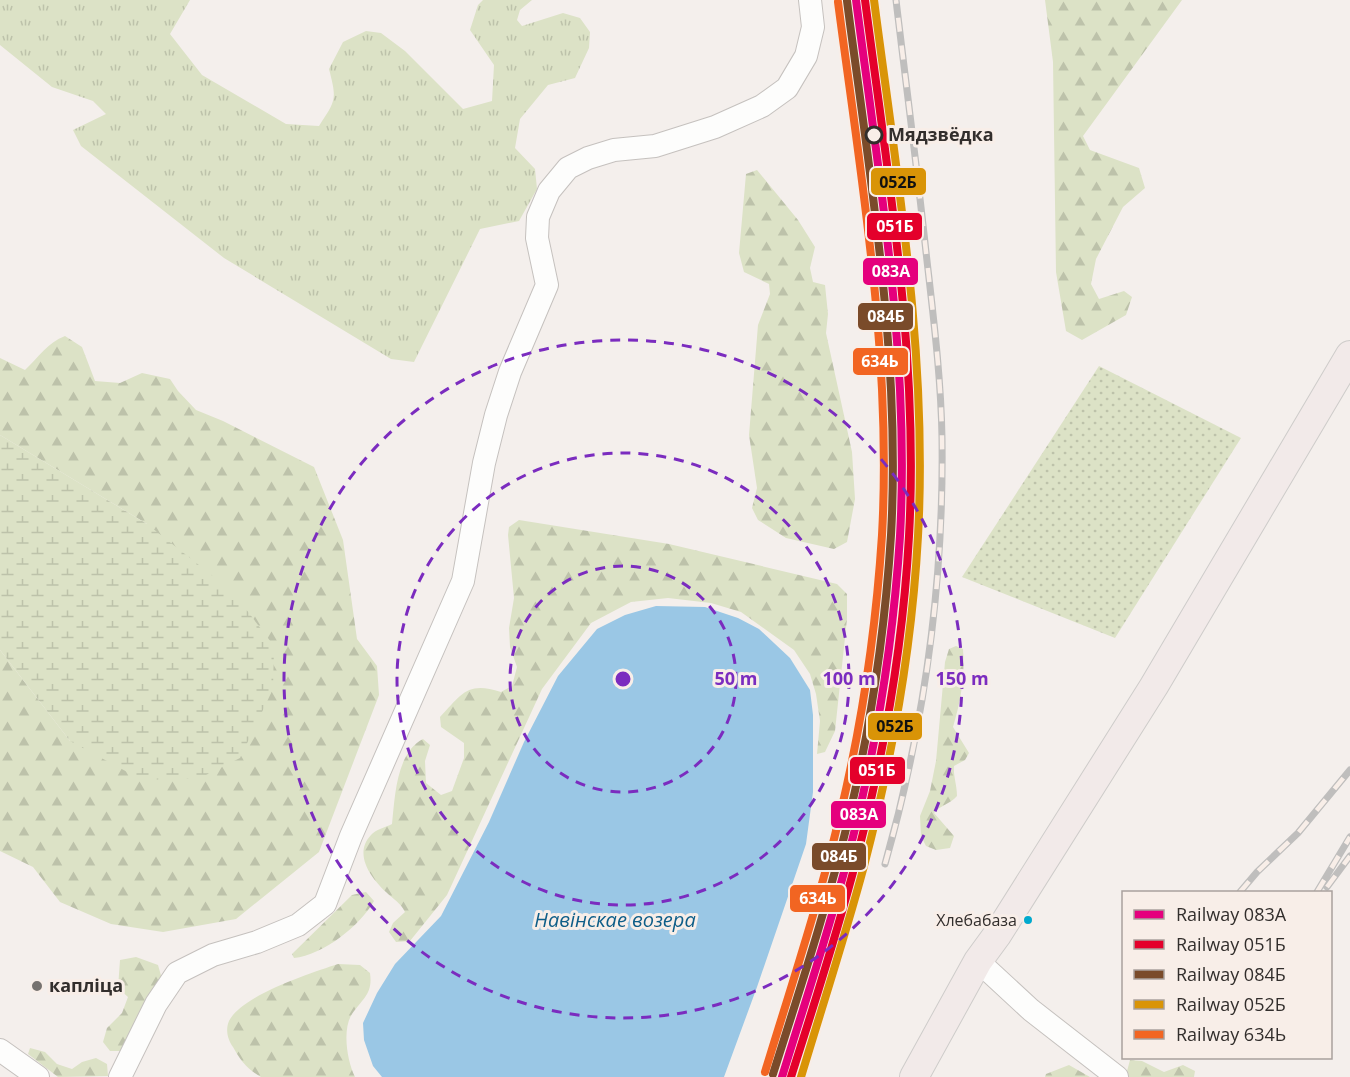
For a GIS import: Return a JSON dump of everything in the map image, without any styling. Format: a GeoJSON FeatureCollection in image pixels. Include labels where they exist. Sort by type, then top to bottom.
{"type":"FeatureCollection","features":[{"type":"Feature","properties":{"kind":"main road"},"geometry":{"type":"LineString","coordinates":[[914,1077],[978,961],[997,935],[1154,686],[1350,355]]}},
{"type":"Feature","properties":{"kind":"street"},"geometry":{"type":"LineString","coordinates":[[120,1077],[156,1004],[177,973],[213,956],[257,942],[298,925],[326,904],[351,836],[463,581],[484,463],[496,415],[510,372],[547,285],[537,238],[538,217],[549,191],[568,168],[588,158],[614,150],[655,146],[715,127],[762,106],[787,88],[806,56],[813,27],[810,0]]}},
{"type":"Feature","properties":{"kind":"street"},"geometry":{"type":"LineString","coordinates":[[978,961],[1031,1010],[1117,1077]]}},
{"type":"Feature","properties":{"kind":"street"},"geometry":{"type":"LineString","coordinates":[[0,1050],[38,1077]]}},
{"type":"Feature","properties":{"kind":"green space"},"geometry":{"type":"Polygon","coordinates":[[[0,0],[190,0],[170,34],[202,75],[286,124],[319,126],[332,105],[334,94],[329,69],[343,42],[366,31],[381,33],[405,51],[463,109],[492,101],[494,65],[470,30],[478,5],[483,0],[532,0],[520,10],[517,20],[522,26],[563,13],[580,18],[590,32],[589,48],[575,78],[548,85],[520,119],[515,148],[535,169],[537,189],[519,221],[480,229],[414,362],[391,359],[224,258],[81,146],[73,130],[106,114],[93,101],[52,87],[0,45],[0,0]]]}},
{"type":"Feature","properties":{"kind":"green space"},"geometry":{"type":"Polygon","coordinates":[[[1045,0],[1182,0],[1083,136],[1090,150],[1139,168],[1145,188],[1123,207],[1096,259],[1091,284],[1099,299],[1124,291],[1132,297],[1126,315],[1082,340],[1066,331],[1056,272],[1053,62],[1045,0]]]}},
{"type":"Feature","properties":{"kind":"green space"},"geometry":{"type":"Polygon","coordinates":[[[757,170],[798,220],[815,247],[810,268],[813,282],[825,285],[828,314],[826,333],[852,452],[855,499],[847,542],[834,549],[786,538],[758,520],[752,508],[757,488],[749,435],[758,325],[770,294],[769,284],[744,272],[739,253],[746,174],[757,170]]]}},
{"type":"Feature","properties":{"kind":"green space"},"geometry":{"type":"Polygon","coordinates":[[[65,336],[82,347],[95,381],[120,383],[142,373],[170,379],[196,410],[223,421],[314,467],[343,540],[357,639],[377,666],[379,695],[319,852],[236,919],[163,932],[111,924],[60,902],[33,867],[0,851],[0,650],[70,741],[147,524],[0,435],[0,358],[25,370],[48,346],[65,336]]]}},
{"type":"Feature","properties":{"kind":"green space"},"geometry":{"type":"Polygon","coordinates":[[[1099,366],[1241,438],[1115,638],[962,577],[1099,366]]]}},
{"type":"Feature","properties":{"kind":"green space"},"geometry":{"type":"Polygon","coordinates":[[[0,435],[147,524],[233,592],[274,646],[273,689],[240,758],[200,778],[142,780],[70,741],[0,650],[0,435]]]}},
{"type":"Feature","properties":{"kind":"green space"},"geometry":{"type":"Polygon","coordinates":[[[519,520],[669,544],[837,584],[847,594],[847,619],[835,731],[825,752],[817,754],[820,721],[810,674],[794,650],[741,612],[711,603],[668,598],[631,602],[591,623],[542,689],[447,895],[410,941],[396,942],[389,932],[393,923],[405,912],[370,873],[364,858],[366,842],[373,833],[392,824],[398,777],[402,765],[407,754],[423,739],[430,745],[425,761],[426,783],[441,795],[452,791],[464,758],[464,743],[441,727],[440,717],[454,702],[473,689],[490,689],[501,692],[512,686],[517,667],[510,647],[509,628],[514,598],[508,535],[509,527],[519,520]]]}},
{"type":"Feature","properties":{"kind":"green space"},"geometry":{"type":"Polygon","coordinates":[[[956,646],[963,649],[963,679],[953,727],[969,753],[965,760],[954,766],[957,796],[934,813],[954,836],[950,848],[936,850],[926,846],[921,836],[920,816],[930,791],[936,761],[945,662],[949,649],[956,646]]]}},
{"type":"Feature","properties":{"kind":"green space"},"geometry":{"type":"Polygon","coordinates":[[[366,892],[374,901],[360,920],[340,938],[328,945],[305,956],[294,958],[292,954],[352,895],[366,892]]]}},
{"type":"Feature","properties":{"kind":"green space"},"geometry":{"type":"Polygon","coordinates":[[[136,957],[158,965],[162,979],[122,1051],[110,1051],[103,1042],[107,1028],[122,1013],[128,997],[118,988],[120,960],[136,957]]]}},
{"type":"Feature","properties":{"kind":"green space"},"geometry":{"type":"Polygon","coordinates":[[[338,964],[360,965],[370,973],[369,991],[352,1014],[347,1028],[348,1054],[355,1077],[261,1077],[252,1071],[238,1056],[228,1038],[228,1024],[236,1011],[278,986],[338,964]]]}},
{"type":"Feature","properties":{"kind":"green space"},"geometry":{"type":"Polygon","coordinates":[[[30,1048],[45,1052],[57,1064],[72,1069],[82,1062],[96,1058],[107,1064],[108,1076],[58,1077],[28,1054],[30,1048]]]}},
{"type":"Feature","properties":{"kind":"green space"},"geometry":{"type":"Polygon","coordinates":[[[1130,1060],[1142,1061],[1164,1072],[1183,1065],[1195,1071],[1194,1077],[1129,1077],[1126,1075],[1130,1060]]]}},
{"type":"Feature","properties":{"kind":"green space"},"geometry":{"type":"Polygon","coordinates":[[[1069,1065],[1090,1077],[1045,1077],[1046,1074],[1069,1065]]]}},
{"type":"Feature","properties":{"kind":"water","name":"Навінскае возера"},"geometry":{"type":"Polygon","coordinates":[[[656,606],[705,607],[738,618],[759,629],[790,658],[810,690],[813,715],[813,792],[806,844],[724,1077],[382,1077],[373,1066],[364,1040],[363,1023],[377,993],[395,964],[441,916],[489,822],[524,742],[558,676],[597,629],[625,615],[656,606]]]}},
{"type":"Feature","properties":{"kind":"railway"},"geometry":{"type":"LineString","coordinates":[[795,1077],[849,899],[881,780],[894,719],[912,597],[917,522],[914,372],[900,223],[871,0]]}},
{"type":"Feature","properties":{"kind":"railway"},"geometry":{"type":"LineString","coordinates":[[885,864],[899,811],[921,706],[935,600],[942,492],[942,438],[936,345],[896,0]]}},
{"type":"Feature","properties":{"kind":"railway"},"geometry":{"type":"LineString","coordinates":[[1241,891],[1257,872],[1298,833],[1350,770]]}},
{"type":"Feature","properties":{"kind":"railway"},"geometry":{"type":"LineString","coordinates":[[1318,891],[1350,837]]}},
{"type":"Feature","properties":{"kind":"railway"},"geometry":{"type":"LineString","coordinates":[[1327,887],[1350,856]]}},
{"type":"Feature","properties":{"kind":"rail line","name":"083А"},"geometry":{"type":"LineString","coordinates":[[782,1077],[840,888],[866,781],[888,659],[900,536],[902,469],[897,334],[883,200],[856,0]]}},
{"type":"Feature","properties":{"kind":"rail line","name":"051Б"},"geometry":{"type":"LineString","coordinates":[[791,1077],[841,915],[875,781],[897,659],[909,536],[911,469],[906,334],[892,200],[865,0]]}},
{"type":"Feature","properties":{"kind":"rail line","name":"052Б"},"geometry":{"type":"LineString","coordinates":[[801,1077],[857,893],[892,744],[906,661],[918,536],[919,401],[915,334],[901,200],[874,0]]}},
{"type":"Feature","properties":{"kind":"rail line","name":"084Б"},"geometry":{"type":"LineString","coordinates":[[773,1074],[823,914],[857,782],[876,677],[891,535],[893,468],[888,334],[874,201],[847,1]]}},
{"type":"Feature","properties":{"kind":"rail line","name":"634Ь"},"geometry":{"type":"LineString","coordinates":[[765,1072],[823,880],[848,781],[867,676],[882,535],[884,468],[879,334],[865,201],[838,2]]}},
{"type":"Feature","properties":{"kind":"place","name":"Мядзвёдка"},"geometry":{"type":"Point","coordinates":[874,135]}},
{"type":"Feature","properties":{"kind":"place","name":"Хлебабаза"},"geometry":{"type":"Point","coordinates":[1028,920]}},
{"type":"Feature","properties":{"kind":"place","name":"капліца"},"geometry":{"type":"Point","coordinates":[37,986]}}]}
